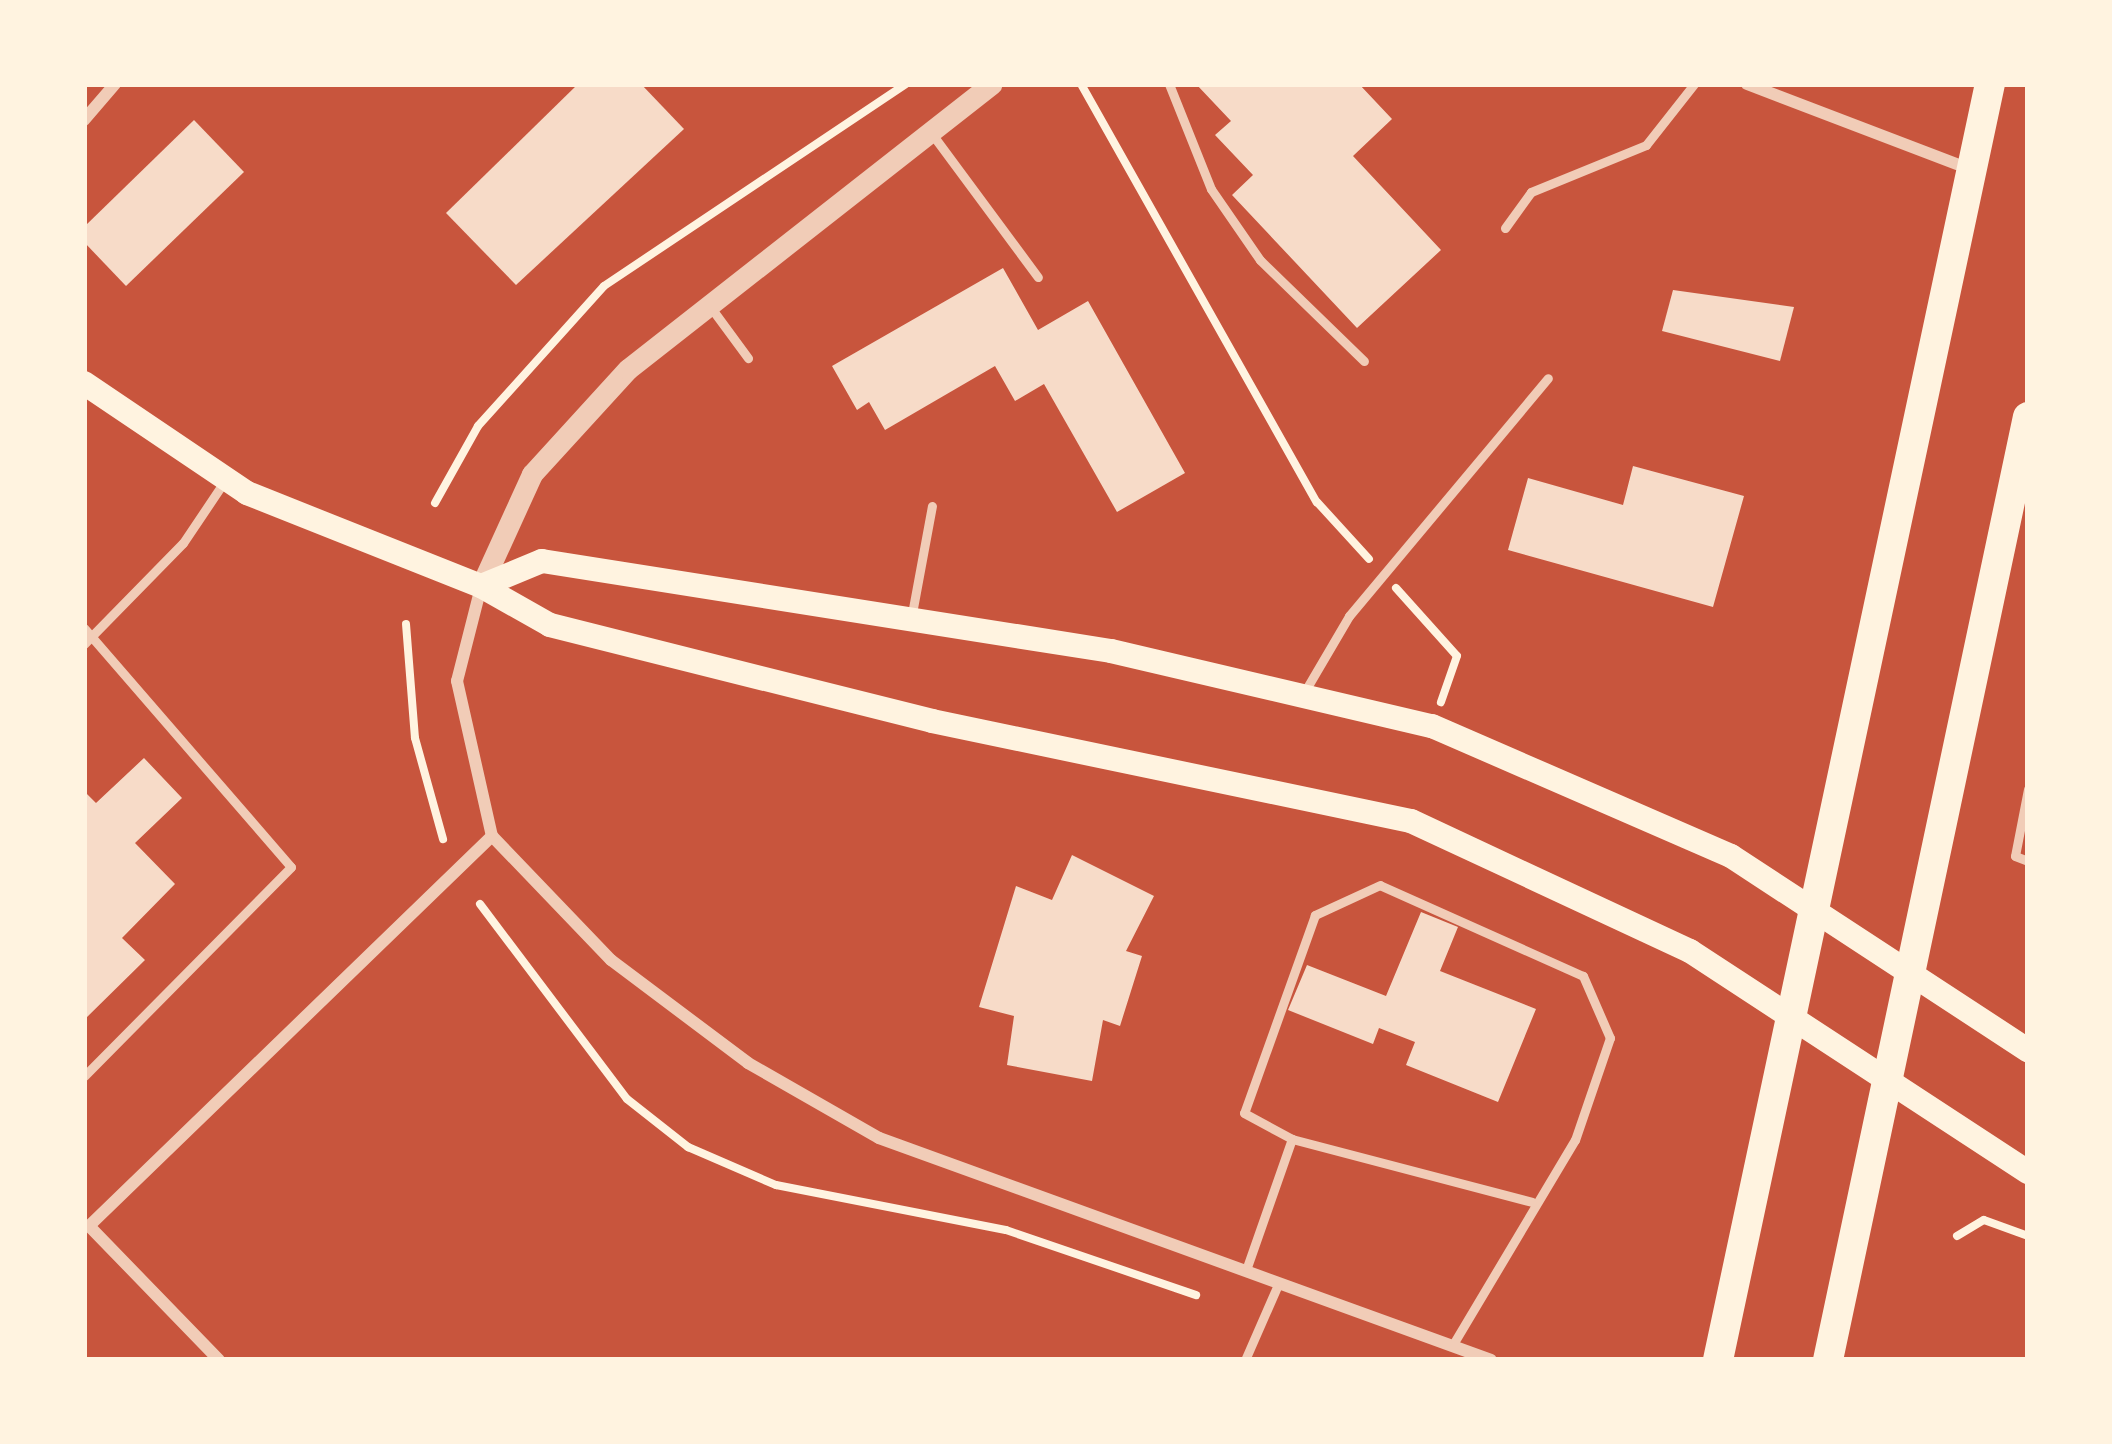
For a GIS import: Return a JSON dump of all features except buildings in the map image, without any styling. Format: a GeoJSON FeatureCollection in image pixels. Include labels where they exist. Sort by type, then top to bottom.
{"type":"FeatureCollection","features":[{"type":"Feature","properties":{"kind":"main road"},"geometry":{"type":"LineString","coordinates":[[1718,1360],[1798,1014],[1816,904],[1990,84]]}},
{"type":"Feature","properties":{"kind":"main road"},"geometry":{"type":"LineString","coordinates":[[84,383],[226,479],[481,586],[550,626],[932,721],[1411,821],[1798,1014],[2028,1172]]}},
{"type":"Feature","properties":{"kind":"main road"},"geometry":{"type":"LineString","coordinates":[[1828,1360],[1893,1081],[1911,970],[2026,433]]}},
{"type":"Feature","properties":{"kind":"main road"},"geometry":{"type":"LineString","coordinates":[[481,586],[542,560],[1111,651],[1299,701],[1432,726],[1816,904],[2028,1050]]}},
{"type":"Feature","properties":{"kind":"street"},"geometry":{"type":"LineString","coordinates":[[84,121],[115,84]]}},
{"type":"Feature","properties":{"kind":"street"},"geometry":{"type":"LineString","coordinates":[[991,84],[628,369],[532,474],[481,586],[458,681],[491,836],[610,960],[783,1083],[879,1138],[1491,1360]]}},
{"type":"Feature","properties":{"kind":"street"},"geometry":{"type":"LineString","coordinates":[[1747,84],[1771,102],[1971,170]]}},
{"type":"Feature","properties":{"kind":"street"},"geometry":{"type":"LineString","coordinates":[[219,1360],[89,1226],[491,836]]}},
{"type":"Feature","properties":{"kind":"lane"},"geometry":{"type":"LineString","coordinates":[[1169,84],[1210,189],[1260,260],[1364,361]]}},
{"type":"Feature","properties":{"kind":"lane"},"geometry":{"type":"LineString","coordinates":[[1504,228],[1531,192],[1646,145],[1694,84]]}},
{"type":"Feature","properties":{"kind":"lane"},"geometry":{"type":"LineString","coordinates":[[930,132],[1038,277]]}},
{"type":"Feature","properties":{"kind":"lane"},"geometry":{"type":"LineString","coordinates":[[710,305],[748,358]]}},
{"type":"Feature","properties":{"kind":"lane"},"geometry":{"type":"LineString","coordinates":[[1299,701],[1384,575],[1548,378]]}},
{"type":"Feature","properties":{"kind":"lane"},"geometry":{"type":"LineString","coordinates":[[84,1076],[291,867],[87,636],[183,543],[226,479]]}},
{"type":"Feature","properties":{"kind":"lane"},"geometry":{"type":"LineString","coordinates":[[910,619],[932,506]]}},
{"type":"Feature","properties":{"kind":"lane"},"geometry":{"type":"LineString","coordinates":[[2028,789],[2015,856],[2028,861]]}},
{"type":"Feature","properties":{"kind":"lane"},"geometry":{"type":"LineString","coordinates":[[1452,1346],[1532,1202],[1575,1140],[1610,1038],[1583,976],[1380,885],[1315,915],[1244,1114],[1292,1139],[1532,1202]]}},
{"type":"Feature","properties":{"kind":"lane"},"geometry":{"type":"LineString","coordinates":[[1246,1270],[1292,1139]]}},
{"type":"Feature","properties":{"kind":"lane"},"geometry":{"type":"LineString","coordinates":[[1245,1360],[1279,1282]]}},
{"type":"Feature","properties":{"kind":"path"},"geometry":{"type":"LineString","coordinates":[[435,503],[478,426],[604,286],[905,84]]}},
{"type":"Feature","properties":{"kind":"path"},"geometry":{"type":"LineString","coordinates":[[1081,84],[1317,502],[1457,656],[1432,726]]}},
{"type":"Feature","properties":{"kind":"path"},"geometry":{"type":"LineString","coordinates":[[406,624],[415,738],[443,839]]}},
{"type":"Feature","properties":{"kind":"path"},"geometry":{"type":"LineString","coordinates":[[480,904],[627,1100],[688,1147],[776,1185],[1006,1229],[1196,1295]]}},
{"type":"Feature","properties":{"kind":"path"},"geometry":{"type":"LineString","coordinates":[[1957,1236],[1984,1220],[2028,1236]]}}]}
